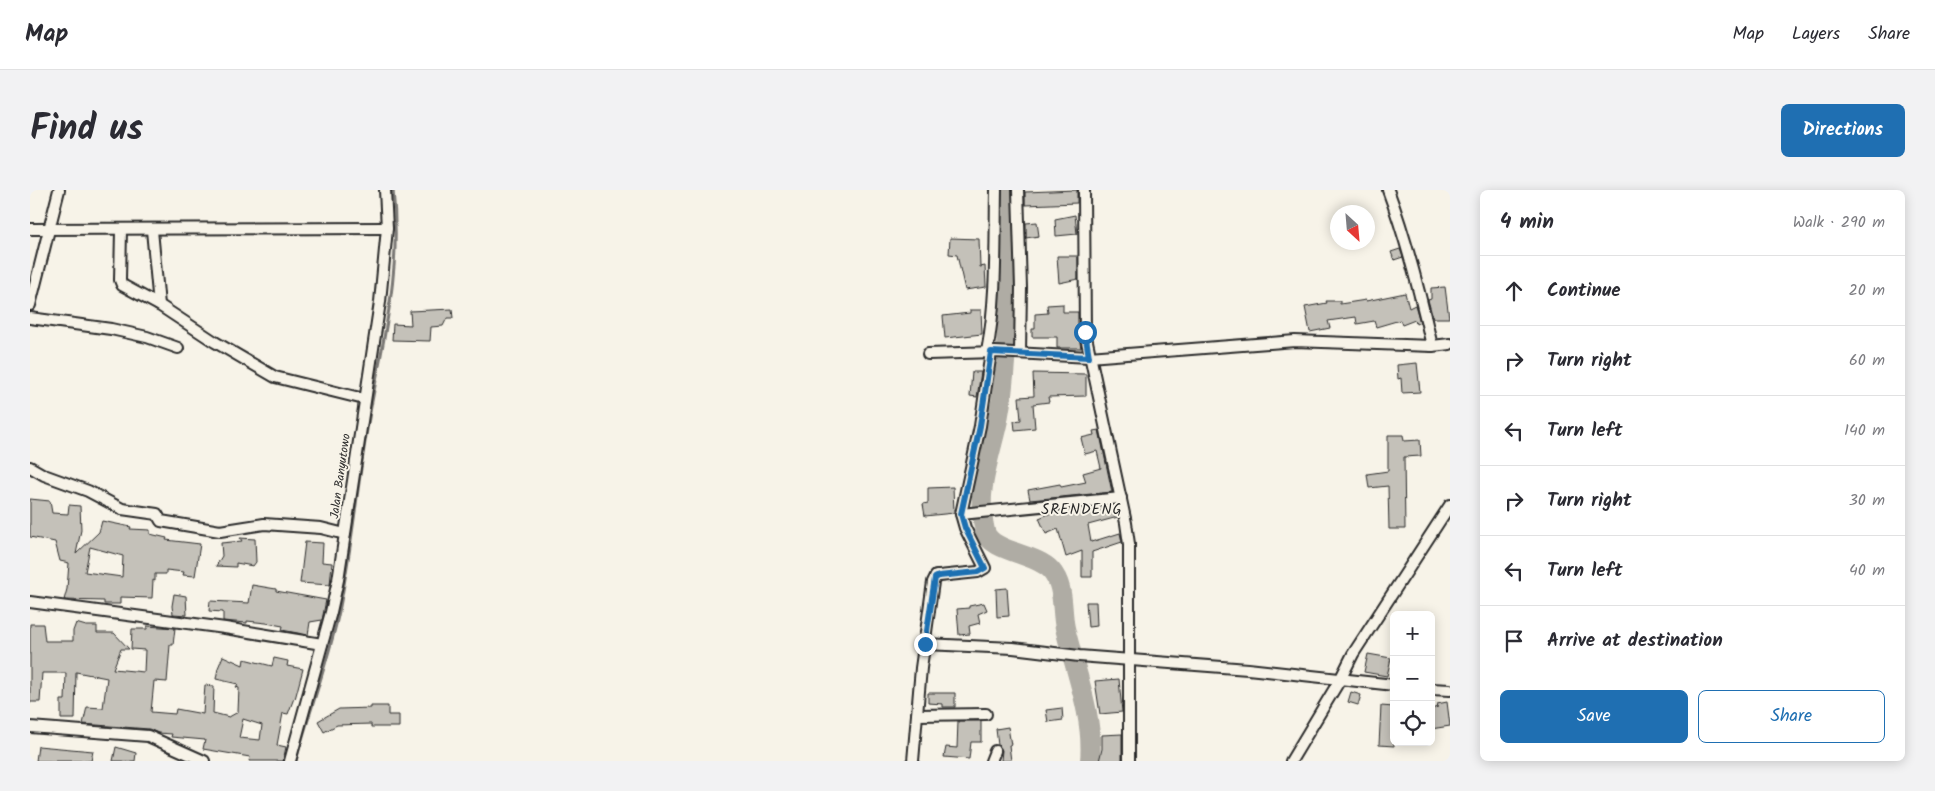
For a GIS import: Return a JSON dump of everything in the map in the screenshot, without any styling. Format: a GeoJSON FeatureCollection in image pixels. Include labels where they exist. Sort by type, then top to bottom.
{"type":"FeatureCollection","features":[{"type":"Feature","properties":{"kind":"street"},"geometry":{"type":"LineString","coordinates":[[30,305],[38,280],[46,229],[59,190]]}},
{"type":"Feature","properties":{"kind":"street","name":"Jalan Banyutowo"},"geometry":{"type":"LineString","coordinates":[[290,761],[333,604],[345,534],[380,302],[387,228],[385,190]]}},
{"type":"Feature","properties":{"kind":"street"},"geometry":{"type":"LineString","coordinates":[[913,761],[921,668],[935,578],[978,572],[985,568],[965,528],[965,513],[991,352],[995,288],[996,190]]}},
{"type":"Feature","properties":{"kind":"street"},"geometry":{"type":"LineString","coordinates":[[1016,354],[1021,288],[1018,190]]}},
{"type":"Feature","properties":{"kind":"street"},"geometry":{"type":"LineString","coordinates":[[1084,190],[1085,332],[1121,498],[1129,544],[1129,761]]}},
{"type":"Feature","properties":{"kind":"street"},"geometry":{"type":"LineString","coordinates":[[1388,190],[1405,236],[1432,346]]}},
{"type":"Feature","properties":{"kind":"street"},"geometry":{"type":"LineString","coordinates":[[30,229],[387,228]]}},
{"type":"Feature","properties":{"kind":"street"},"geometry":{"type":"LineString","coordinates":[[121,230],[120,283],[275,377],[364,399]]}},
{"type":"Feature","properties":{"kind":"street"},"geometry":{"type":"LineString","coordinates":[[152,230],[159,305]]}},
{"type":"Feature","properties":{"kind":"street"},"geometry":{"type":"LineString","coordinates":[[30,318],[111,328],[147,337],[178,348]]}},
{"type":"Feature","properties":{"kind":"street"},"geometry":{"type":"LineString","coordinates":[[928,354],[991,352],[1089,357],[1295,341],[1432,346],[1450,344]]}},
{"type":"Feature","properties":{"kind":"street"},"geometry":{"type":"LineString","coordinates":[[30,466],[44,475],[88,491],[122,509],[156,514],[161,521],[220,532],[264,524],[321,528],[345,534]]}},
{"type":"Feature","properties":{"kind":"street"},"geometry":{"type":"LineString","coordinates":[[965,513],[992,512],[1121,498]]}},
{"type":"Feature","properties":{"kind":"street"},"geometry":{"type":"LineString","coordinates":[[1291,761],[1341,678],[1353,654],[1450,505]]}},
{"type":"Feature","properties":{"kind":"street"},"geometry":{"type":"LineString","coordinates":[[30,602],[216,626],[322,644]]}},
{"type":"Feature","properties":{"kind":"street"},"geometry":{"type":"LineString","coordinates":[[925,644],[1014,648],[1079,656],[1341,678],[1390,684]]}},
{"type":"Feature","properties":{"kind":"street"},"geometry":{"type":"LineString","coordinates":[[1435,689],[1450,690]]}},
{"type":"Feature","properties":{"kind":"street"},"geometry":{"type":"LineString","coordinates":[[917,715],[986,714]]}},
{"type":"Feature","properties":{"kind":"street"},"geometry":{"type":"LineString","coordinates":[[30,727],[148,736],[204,761]]}},
{"type":"Feature","properties":{"kind":"street"},"geometry":{"type":"LineString","coordinates":[[991,761],[995,751]]}},
{"type":"Feature","properties":{"kind":"building"},"geometry":{"type":"Polygon","coordinates":[[[1077,190],[1077,203],[1025,205],[1025,192],[1077,190]]]}},
{"type":"Feature","properties":{"kind":"building"},"geometry":{"type":"Polygon","coordinates":[[[1075,215],[1077,234],[1056,236],[1055,219],[1075,215]]]}},
{"type":"Feature","properties":{"kind":"building"},"geometry":{"type":"Polygon","coordinates":[[[1037,222],[1039,236],[1026,238],[1026,223],[1037,222]]]}},
{"type":"Feature","properties":{"kind":"building"},"geometry":{"type":"Polygon","coordinates":[[[950,238],[979,239],[980,267],[985,266],[986,287],[965,290],[957,255],[949,254],[950,238]]]}},
{"type":"Feature","properties":{"kind":"building"},"geometry":{"type":"Polygon","coordinates":[[[1400,249],[1403,257],[1394,260],[1391,252],[1400,249]]]}},
{"type":"Feature","properties":{"kind":"building"},"geometry":{"type":"Polygon","coordinates":[[[1057,256],[1078,256],[1078,279],[1059,283],[1057,256]]]}},
{"type":"Feature","properties":{"kind":"building"},"geometry":{"type":"Polygon","coordinates":[[[1445,287],[1449,318],[1433,318],[1428,300],[1431,299],[1431,288],[1445,287]]]}},
{"type":"Feature","properties":{"kind":"building"},"geometry":{"type":"Polygon","coordinates":[[[1405,293],[1409,308],[1415,305],[1420,322],[1416,324],[1415,320],[1402,325],[1400,320],[1376,327],[1374,321],[1357,324],[1356,317],[1328,321],[1330,328],[1310,332],[1305,307],[1327,303],[1326,301],[1340,301],[1340,304],[1405,293]]]}},
{"type":"Feature","properties":{"kind":"building"},"geometry":{"type":"Polygon","coordinates":[[[1063,304],[1063,312],[1078,312],[1078,332],[1081,348],[1057,348],[1057,337],[1032,337],[1032,329],[1035,329],[1035,314],[1048,313],[1047,305],[1063,304]]]}},
{"type":"Feature","properties":{"kind":"building"},"geometry":{"type":"Polygon","coordinates":[[[452,309],[453,318],[447,318],[443,326],[431,327],[430,341],[392,340],[393,324],[411,325],[410,311],[452,309]]]}},
{"type":"Feature","properties":{"kind":"building"},"geometry":{"type":"Polygon","coordinates":[[[970,310],[981,310],[982,334],[945,338],[943,316],[970,313],[970,310]]]}},
{"type":"Feature","properties":{"kind":"building"},"geometry":{"type":"Polygon","coordinates":[[[1417,363],[1420,392],[1402,393],[1401,378],[1398,379],[1397,365],[1417,363]]]}},
{"type":"Feature","properties":{"kind":"building"},"geometry":{"type":"Polygon","coordinates":[[[972,372],[981,372],[977,397],[970,396],[972,372]]]}},
{"type":"Feature","properties":{"kind":"building"},"geometry":{"type":"Polygon","coordinates":[[[1033,373],[1086,374],[1086,396],[1048,397],[1049,402],[1033,404],[1035,428],[1015,430],[1014,421],[1021,420],[1019,397],[1034,396],[1033,373]]]}},
{"type":"Feature","properties":{"kind":"building"},"geometry":{"type":"Polygon","coordinates":[[[1099,430],[1112,492],[1030,500],[1028,490],[1060,484],[1061,487],[1086,482],[1083,473],[1101,468],[1097,451],[1085,454],[1081,438],[1094,435],[1093,431],[1099,430]]]}},
{"type":"Feature","properties":{"kind":"building"},"geometry":{"type":"Polygon","coordinates":[[[1388,435],[1403,435],[1404,441],[1420,440],[1421,456],[1404,457],[1405,529],[1389,529],[1388,486],[1369,488],[1367,474],[1388,471],[1388,435]]]}},
{"type":"Feature","properties":{"kind":"building"},"geometry":{"type":"Polygon","coordinates":[[[953,487],[954,513],[925,516],[923,504],[928,503],[928,488],[953,487]]]}},
{"type":"Feature","properties":{"kind":"building"},"geometry":{"type":"Polygon","coordinates":[[[30,499],[50,501],[52,513],[68,514],[69,505],[80,506],[81,530],[76,554],[99,532],[102,521],[131,527],[130,529],[150,530],[150,534],[167,538],[166,540],[200,544],[195,576],[183,575],[184,572],[166,570],[166,574],[155,574],[152,598],[120,597],[120,604],[104,604],[104,601],[64,600],[69,563],[60,561],[55,542],[30,537],[30,499]],[[90,547],[85,572],[122,577],[123,556],[90,547]]]}},
{"type":"Feature","properties":{"kind":"building"},"geometry":{"type":"Polygon","coordinates":[[[1115,505],[1118,517],[1088,525],[1091,542],[1120,533],[1122,542],[1092,552],[1092,577],[1082,577],[1082,551],[1066,557],[1058,529],[1046,534],[1039,518],[1056,511],[1115,505]]]}},
{"type":"Feature","properties":{"kind":"building"},"geometry":{"type":"Polygon","coordinates":[[[240,538],[255,539],[256,562],[253,566],[236,563],[236,567],[216,566],[222,556],[221,543],[242,541],[240,538]]]}},
{"type":"Feature","properties":{"kind":"building"},"geometry":{"type":"Polygon","coordinates":[[[305,542],[323,543],[322,562],[332,563],[330,585],[300,583],[305,542]]]}},
{"type":"Feature","properties":{"kind":"building"},"geometry":{"type":"Polygon","coordinates":[[[252,585],[326,600],[322,620],[310,622],[308,635],[282,630],[283,626],[266,623],[223,621],[223,612],[209,611],[210,601],[249,603],[252,585]]]}},
{"type":"Feature","properties":{"kind":"building"},"geometry":{"type":"Polygon","coordinates":[[[1007,588],[1009,616],[997,617],[996,589],[1007,588]]]}},
{"type":"Feature","properties":{"kind":"building"},"geometry":{"type":"Polygon","coordinates":[[[174,594],[186,596],[187,615],[173,614],[174,594]]]}},
{"type":"Feature","properties":{"kind":"building"},"geometry":{"type":"Polygon","coordinates":[[[1086,602],[1096,602],[1097,626],[1088,627],[1086,602]]]}},
{"type":"Feature","properties":{"kind":"building"},"geometry":{"type":"Polygon","coordinates":[[[984,603],[987,610],[978,614],[980,623],[969,626],[970,634],[959,635],[957,609],[969,608],[969,606],[984,603]]]}},
{"type":"Feature","properties":{"kind":"building"},"geometry":{"type":"Polygon","coordinates":[[[76,623],[86,626],[97,626],[97,633],[114,633],[129,649],[121,649],[113,669],[144,672],[145,650],[131,649],[132,629],[147,629],[147,626],[175,628],[173,645],[170,645],[167,682],[154,681],[151,712],[175,714],[176,709],[203,714],[205,685],[214,686],[213,713],[229,717],[238,712],[239,688],[236,687],[238,684],[216,679],[223,656],[243,665],[244,659],[272,666],[274,658],[288,661],[287,666],[303,669],[295,699],[288,714],[283,713],[277,745],[286,747],[283,761],[249,761],[250,757],[203,749],[205,740],[171,737],[172,734],[158,733],[149,729],[83,724],[87,707],[103,708],[107,678],[76,672],[75,719],[61,719],[61,700],[65,700],[66,673],[42,673],[40,702],[30,702],[30,624],[43,624],[45,641],[73,641],[73,631],[76,623]],[[243,719],[239,738],[260,740],[262,725],[243,719]]]}},
{"type":"Feature","properties":{"kind":"building"},"geometry":{"type":"Polygon","coordinates":[[[1368,654],[1390,658],[1387,676],[1364,672],[1368,654]]]}},
{"type":"Feature","properties":{"kind":"building"},"geometry":{"type":"Polygon","coordinates":[[[1119,679],[1122,712],[1100,714],[1095,681],[1119,679]]]}},
{"type":"Feature","properties":{"kind":"building"},"geometry":{"type":"Polygon","coordinates":[[[1351,692],[1361,695],[1358,705],[1348,702],[1351,692]]]}},
{"type":"Feature","properties":{"kind":"building"},"geometry":{"type":"Polygon","coordinates":[[[928,693],[955,693],[955,707],[943,707],[943,704],[928,703],[928,693]]]}},
{"type":"Feature","properties":{"kind":"building"},"geometry":{"type":"Polygon","coordinates":[[[1447,702],[1450,726],[1435,728],[1435,708],[1438,707],[1437,704],[1447,702]]]}},
{"type":"Feature","properties":{"kind":"building"},"geometry":{"type":"Polygon","coordinates":[[[371,706],[388,706],[388,715],[399,715],[399,727],[371,727],[371,724],[337,725],[324,732],[318,721],[339,709],[371,708],[371,706]]]}},
{"type":"Feature","properties":{"kind":"building"},"geometry":{"type":"Polygon","coordinates":[[[1381,706],[1390,707],[1390,746],[1379,745],[1381,706]]]}},
{"type":"Feature","properties":{"kind":"building"},"geometry":{"type":"Polygon","coordinates":[[[1062,708],[1063,720],[1048,722],[1046,710],[1062,708]]]}},
{"type":"Feature","properties":{"kind":"building"},"geometry":{"type":"Polygon","coordinates":[[[958,721],[981,721],[981,742],[971,742],[969,759],[944,757],[946,747],[957,748],[958,721]]]}},
{"type":"Feature","properties":{"kind":"building"},"geometry":{"type":"Polygon","coordinates":[[[1008,727],[1011,761],[1001,761],[1002,750],[998,745],[996,729],[1008,727]]]}},
{"type":"Feature","properties":{"kind":"building"},"geometry":{"type":"Polygon","coordinates":[[[1122,734],[1122,761],[1099,761],[1102,749],[1102,735],[1122,734]]]}},
{"type":"Feature","properties":{"kind":"building"},"geometry":{"type":"Polygon","coordinates":[[[38,746],[93,751],[91,761],[36,761],[38,746]]]}},
{"type":"Feature","properties":{"kind":"building"},"geometry":{"type":"Polygon","coordinates":[[[116,747],[136,753],[135,761],[113,761],[116,747]]]}},
{"type":"Feature","properties":{"kind":"waterway"},"geometry":{"type":"LineString","coordinates":[[296,761],[334,634],[347,567],[365,443],[390,305],[395,249],[393,190]]}},
{"type":"Feature","properties":{"kind":"waterway"},"geometry":{"type":"LineString","coordinates":[[1007,190],[1009,282],[1005,362],[999,414],[985,475],[982,517],[985,531],[995,544],[1044,564],[1051,570],[1059,583],[1065,628],[1083,694],[1089,727],[1090,761]]}},
{"type":"Feature","properties":{"kind":"district","name":"SRENDENG"},"geometry":{"type":"Point","coordinates":[1082,509]}},
{"type":"Feature","properties":{"kind":"route"},"geometry":{"type":"LineString","coordinates":[[925,644],[933,582],[936,576],[978,572],[986,567],[965,528],[961,514],[980,426],[991,352],[1089,357],[1085,332]]}}]}
